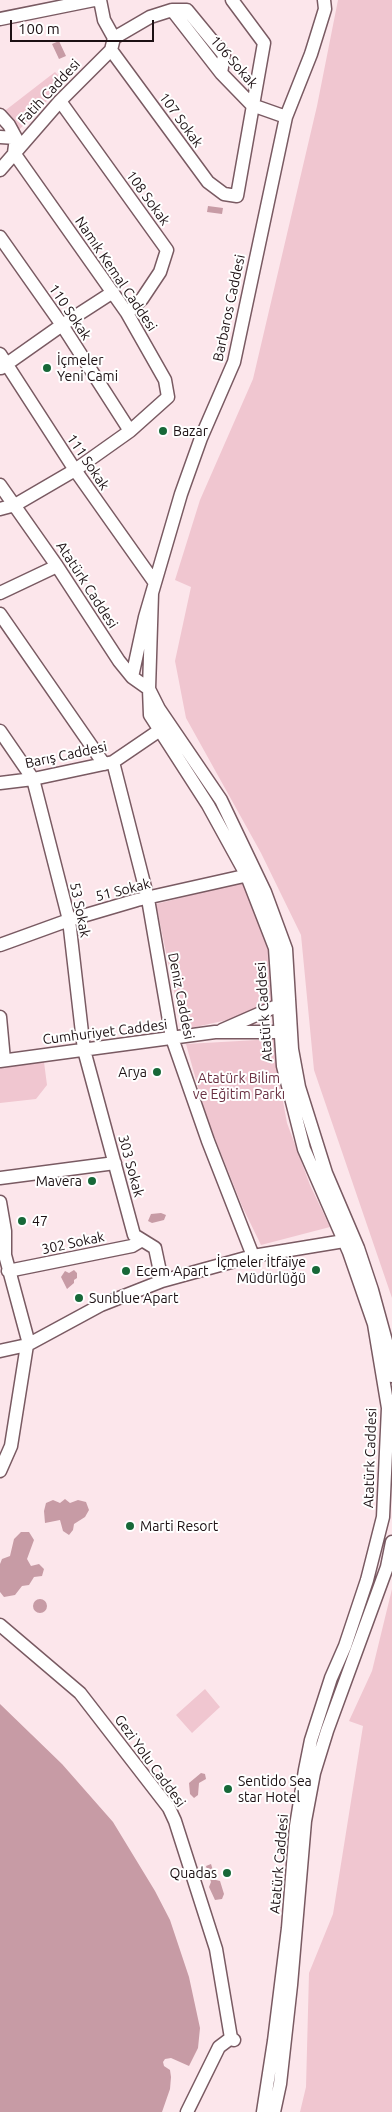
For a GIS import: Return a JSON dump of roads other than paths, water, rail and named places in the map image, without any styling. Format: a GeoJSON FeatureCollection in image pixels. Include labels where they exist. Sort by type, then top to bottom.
{"type":"FeatureCollection","features":[{"type":"Feature","properties":{"kind":"street"},"geometry":{"type":"LineString","coordinates":[[0,19],[94,0]]}},
{"type":"Feature","properties":{"kind":"street","name":"107 Sokak"},"geometry":{"type":"LineString","coordinates":[[100,0],[112,44],[208,182],[224,194],[237,196],[254,105]]}},
{"type":"Feature","properties":{"kind":"street"},"geometry":{"type":"LineString","coordinates":[[232,0],[264,43],[254,105]]}},
{"type":"Feature","properties":{"kind":"street","name":"Barbaros Caddesi"},"geometry":{"type":"LineString","coordinates":[[132,677],[145,617],[181,494],[201,438],[234,362],[286,116],[311,54],[325,9],[324,0]]}},
{"type":"Feature","properties":{"kind":"street","name":"Fatih Caddesi"},"geometry":{"type":"LineString","coordinates":[[0,170],[112,44],[150,17],[172,10],[187,10],[224,55],[221,73]]}},
{"type":"Feature","properties":{"kind":"street","name":"106 Sokak"},"geometry":{"type":"LineString","coordinates":[[221,73],[254,105],[286,116]]}},
{"type":"Feature","properties":{"kind":"street","name":"108 Sokak"},"geometry":{"type":"LineString","coordinates":[[60,101],[166,250],[160,272],[142,299],[127,313]]}},
{"type":"Feature","properties":{"kind":"street"},"geometry":{"type":"LineString","coordinates":[[0,115],[9,125],[16,138],[14,153]]}},
{"type":"Feature","properties":{"kind":"street"},"geometry":{"type":"LineString","coordinates":[[0,136],[16,138]]}},
{"type":"Feature","properties":{"kind":"street","name":"Namık Kemal Caddesi"},"geometry":{"type":"LineString","coordinates":[[0,509],[15,505],[75,470],[130,431],[168,398],[164,380],[127,313],[14,153]]}},
{"type":"Feature","properties":{"kind":"street","name":"110 Sokak"},"geometry":{"type":"LineString","coordinates":[[0,237],[62,325],[130,431]]}},
{"type":"Feature","properties":{"kind":"street"},"geometry":{"type":"LineString","coordinates":[[2,362],[113,292]]}},
{"type":"Feature","properties":{"kind":"street","name":"111 Sokak"},"geometry":{"type":"LineString","coordinates":[[2,362],[154,588]]}},
{"type":"Feature","properties":{"kind":"street","name":"Atatürk Caddesi"},"geometry":{"type":"LineString","coordinates":[[3,488],[119,661],[132,677],[148,689],[159,709],[220,800],[251,874]]}},
{"type":"Feature","properties":{"kind":"street"},"geometry":{"type":"LineString","coordinates":[[0,592],[57,566]]}},
{"type":"Feature","properties":{"kind":"street","name":"Atatürk Caddesi"},"geometry":{"type":"LineString","coordinates":[[154,588],[148,689],[150,715],[251,874],[265,892],[286,949],[284,1009],[286,1030],[283,1066],[304,1149],[344,1241],[374,1324],[388,1408],[383,1518],[367,1580],[311,1740],[305,1770],[296,1826],[288,1928],[265,2112]]}},
{"type":"Feature","properties":{"kind":"street","name":"Deniz Caddesi"},"geometry":{"type":"LineString","coordinates":[[0,614],[109,763],[148,899],[172,1038],[208,1141],[252,1256]]}},
{"type":"Feature","properties":{"kind":"street","name":"Barış Caddesi"},"geometry":{"type":"LineString","coordinates":[[0,783],[33,779],[109,763],[160,730]]}},
{"type":"Feature","properties":{"kind":"street"},"geometry":{"type":"LineString","coordinates":[[0,731],[33,779]]}},
{"type":"Feature","properties":{"kind":"street","name":"53 Sokak"},"geometry":{"type":"LineString","coordinates":[[33,779],[69,920],[84,1050]]}},
{"type":"Feature","properties":{"kind":"street","name":"51 Sokak"},"geometry":{"type":"LineString","coordinates":[[0,945],[69,920],[137,900],[251,874]]}},
{"type":"Feature","properties":{"kind":"street","name":"Cumhuriyet Caddesi"},"geometry":{"type":"LineString","coordinates":[[215,1032],[284,1009]]}},
{"type":"Feature","properties":{"kind":"street"},"geometry":{"type":"LineString","coordinates":[[0,1017],[2,1060]]}},
{"type":"Feature","properties":{"kind":"street","name":"Atatürk Caddesi"},"geometry":{"type":"LineString","coordinates":[[286,1030],[292,1049],[299,1087],[316,1145],[358,1248],[372,1290],[389,1352],[392,1376]]}},
{"type":"Feature","properties":{"kind":"street","name":"Cumhuriyet Caddesi"},"geometry":{"type":"LineString","coordinates":[[2,1060],[215,1032],[286,1030]]}},
{"type":"Feature","properties":{"kind":"street","name":"303 Sokak"},"geometry":{"type":"LineString","coordinates":[[84,1050],[134,1235],[155,1248],[162,1280]]}},
{"type":"Feature","properties":{"kind":"street"},"geometry":{"type":"LineString","coordinates":[[0,1178],[115,1163]]}},
{"type":"Feature","properties":{"kind":"street"},"geometry":{"type":"LineString","coordinates":[[0,1202],[5,1231],[2,1246],[28,1345],[11,1446],[0,1471]]}},
{"type":"Feature","properties":{"kind":"street","name":"302 Sokak"},"geometry":{"type":"LineString","coordinates":[[8,1271],[132,1246],[142,1240]]}},
{"type":"Feature","properties":{"kind":"street"},"geometry":{"type":"LineString","coordinates":[[0,1351],[28,1345],[100,1305],[162,1280],[252,1256],[344,1241]]}},
{"type":"Feature","properties":{"kind":"street","name":"Atatürk Caddesi"},"geometry":{"type":"LineString","coordinates":[[265,2112],[280,2084],[291,1985],[305,1822],[314,1773],[327,1731],[387,1567],[392,1542]]}},
{"type":"Feature","properties":{"kind":"street","name":"Gezi Yolu Caddesi"},"geometry":{"type":"LineString","coordinates":[[0,1625],[80,1694],[169,1808],[178,1829],[216,1949],[233,2039],[219,2047],[187,2112]]}},
{"type":"Feature","properties":{"kind":"place","name":"İçmeler Yeni Cami"},"geometry":{"type":"Point","coordinates":[47,368]}},
{"type":"Feature","properties":{"kind":"place","name":"Bazar"},"geometry":{"type":"Point","coordinates":[163,431]}},
{"type":"Feature","properties":{"kind":"place","name":"Arya"},"geometry":{"type":"Point","coordinates":[157,1072]}},
{"type":"Feature","properties":{"kind":"place","name":"Mavera"},"geometry":{"type":"Point","coordinates":[92,1181]}},
{"type":"Feature","properties":{"kind":"place","name":"47"},"geometry":{"type":"Point","coordinates":[22,1221]}},
{"type":"Feature","properties":{"kind":"place","name":"İçmeler İtfaiye Müdürlüğü"},"geometry":{"type":"Point","coordinates":[316,1270]}},
{"type":"Feature","properties":{"kind":"place","name":"Ecem Apart"},"geometry":{"type":"Point","coordinates":[126,1271]}},
{"type":"Feature","properties":{"kind":"place","name":"Sunblue Apart"},"geometry":{"type":"Point","coordinates":[79,1298]}},
{"type":"Feature","properties":{"kind":"place","name":"Marti Resort"},"geometry":{"type":"Point","coordinates":[130,1526]}},
{"type":"Feature","properties":{"kind":"place","name":"Sentido Sea star Hotel"},"geometry":{"type":"Point","coordinates":[228,1789]}},
{"type":"Feature","properties":{"kind":"place","name":"Quadas"},"geometry":{"type":"Point","coordinates":[227,1873]}},
{"type":"Feature","properties":{"kind":"park label","name":"Atatürk Bilim ve Eğitim Parkı"},"geometry":{"type":"Point","coordinates":[239,1086]}}]}
